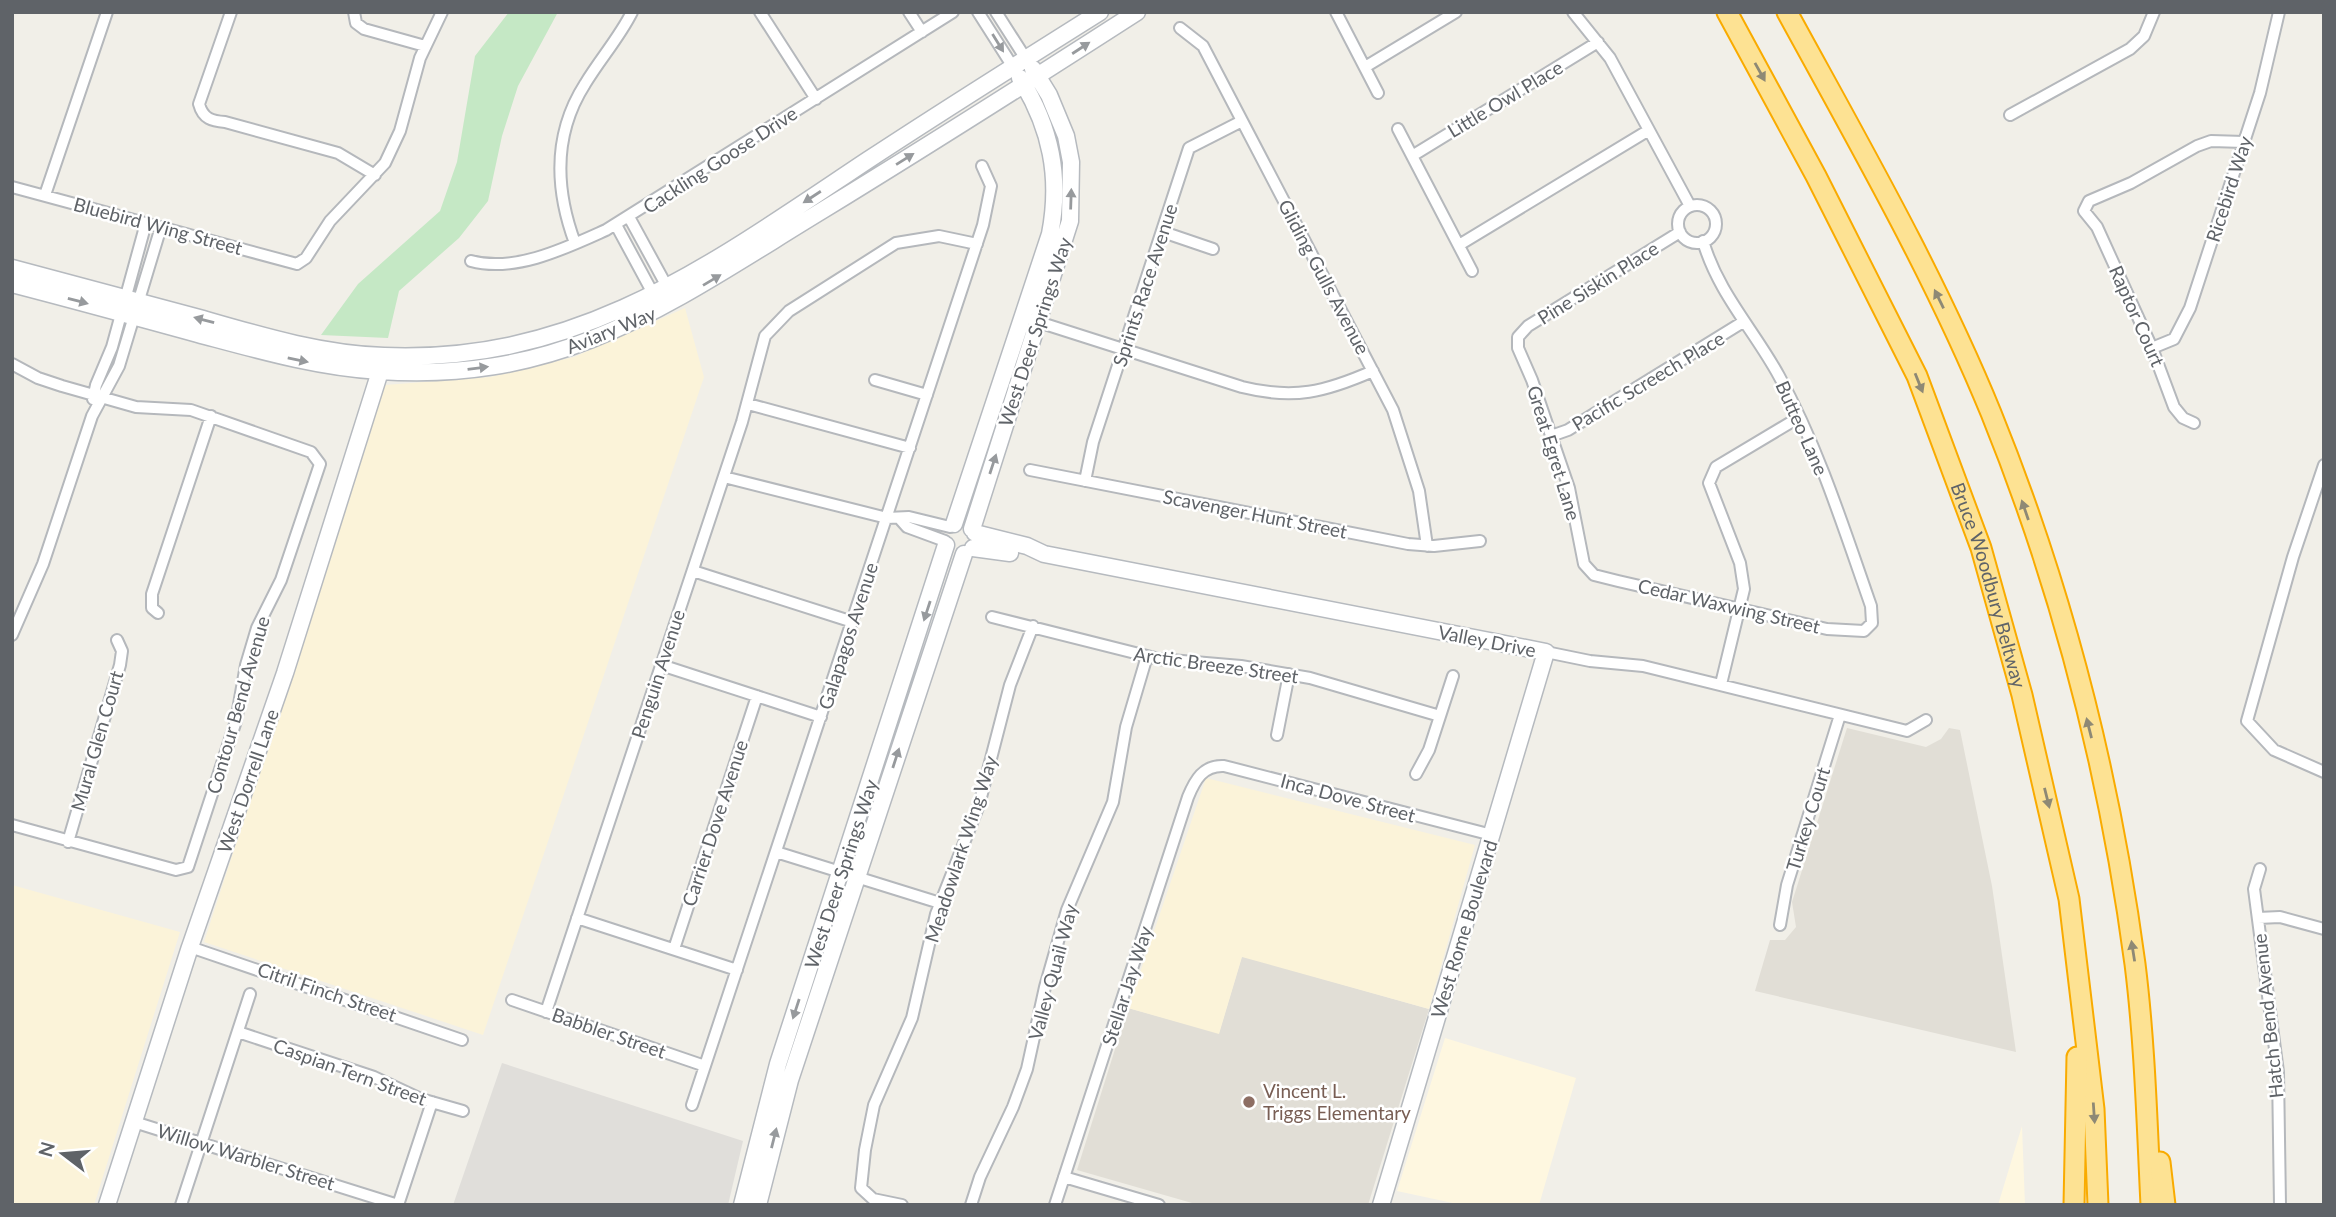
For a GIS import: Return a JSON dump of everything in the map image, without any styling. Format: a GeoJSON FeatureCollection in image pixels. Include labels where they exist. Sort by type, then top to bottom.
{"type":"FeatureCollection","features":[{"type":"Feature","properties":{"kind":"highway","name":"Bruce Woodbury Beltway"},"geometry":{"type":"LineString","coordinates":[[1727,12],[1816,176],[1917,376],[1981,548],[2022,695],[2069,899],[2094,1109],[2098,1205]]}},
{"type":"Feature","properties":{"kind":"highway"},"geometry":{"type":"LineString","coordinates":[[1787,12],[1917,252],[1971,368],[2018,488],[2070,650],[2100,770],[2122,879],[2165,1205]]}},
{"type":"Feature","properties":{"kind":"highway"},"geometry":{"type":"LineString","coordinates":[[2069,899],[2078,1080],[2074,1205]]}},
{"type":"Feature","properties":{"kind":"highway"},"geometry":{"type":"LineString","coordinates":[[2139,1019],[2151,1205]]}},
{"type":"Feature","properties":{"kind":"main road","name":"Aviary Way"},"geometry":{"type":"LineString","coordinates":[[665,298],[1100,12]]}},
{"type":"Feature","properties":{"kind":"main road","name":"Aviary Way"},"geometry":{"type":"LineString","coordinates":[[12,268],[298,360],[383,364],[446,371],[528,359],[593,340],[1031,80],[1138,12]]}},
{"type":"Feature","properties":{"kind":"main road","name":"West Deer Springs Way"},"geometry":{"type":"LineString","coordinates":[[758,1205],[790,1080],[949,534],[1050,234],[1055,183],[1047,132],[1031,80],[1020,63]]}},
{"type":"Feature","properties":{"kind":"main road","name":"West Deer Springs Way"},"geometry":{"type":"LineString","coordinates":[[742,1205],[778,1064],[971,541],[1065,245],[1072,200],[1071,162],[1066,136],[1049,94],[1031,80]]}},
{"type":"Feature","properties":{"kind":"main road","name":"Aviary Way"},"geometry":{"type":"LineString","coordinates":[[12,284],[130,307]]}},
{"type":"Feature","properties":{"kind":"main road","name":"West Dorrell Lane"},"geometry":{"type":"LineString","coordinates":[[107,1205],[190,947],[285,673],[383,364]]}},
{"type":"Feature","properties":{"kind":"main road"},"geometry":{"type":"LineString","coordinates":[[964,523],[971,541],[953,553],[949,534],[964,523]]}},
{"type":"Feature","properties":{"kind":"main road","name":"Valley Drive"},"geometry":{"type":"LineString","coordinates":[[971,541],[1027,546],[1044,554],[1546,652]]}},
{"type":"Feature","properties":{"kind":"main road","name":"West Rome Boulevard"},"geometry":{"type":"LineString","coordinates":[[1386,1204],[1546,652]]}},
{"type":"Feature","properties":{"kind":"street"},"geometry":{"type":"LineString","coordinates":[[45,195],[107,12]]}},
{"type":"Feature","properties":{"kind":"street"},"geometry":{"type":"LineString","coordinates":[[231,12],[200,104],[202,112],[212,122],[225,122],[338,153],[375,175],[385,163],[400,131],[411,84],[425,46],[442,12]]}},
{"type":"Feature","properties":{"kind":"street"},"geometry":{"type":"LineString","coordinates":[[575,243],[564,211],[559,179],[564,134],[578,95],[613,46],[632,12]]}},
{"type":"Feature","properties":{"kind":"street"},"geometry":{"type":"LineString","coordinates":[[760,12],[816,99]]}},
{"type":"Feature","properties":{"kind":"street"},"geometry":{"type":"LineString","coordinates":[[909,12],[922,32]]}},
{"type":"Feature","properties":{"kind":"street","name":"Cackling Goose Drive"},"geometry":{"type":"LineString","coordinates":[[471,261],[490,266],[503,265],[575,243],[616,225],[953,12]]}},
{"type":"Feature","properties":{"kind":"street"},"geometry":{"type":"LineString","coordinates":[[978,12],[1020,63]]}},
{"type":"Feature","properties":{"kind":"street"},"geometry":{"type":"LineString","coordinates":[[996,12],[1020,63]]}},
{"type":"Feature","properties":{"kind":"street"},"geometry":{"type":"LineString","coordinates":[[1336,12],[1378,93]]}},
{"type":"Feature","properties":{"kind":"street"},"geometry":{"type":"LineString","coordinates":[[1365,67],[1456,12]]}},
{"type":"Feature","properties":{"kind":"street"},"geometry":{"type":"LineString","coordinates":[[1573,12],[1598,42],[1690,206]]}},
{"type":"Feature","properties":{"kind":"street"},"geometry":{"type":"LineString","coordinates":[[2010,116],[2130,49],[2144,36],[2154,12]]}},
{"type":"Feature","properties":{"kind":"street","name":"Ricebird Way"},"geometry":{"type":"LineString","coordinates":[[2152,348],[2174,339],[2183,327],[2260,93],[2279,12]]}},
{"type":"Feature","properties":{"kind":"street"},"geometry":{"type":"LineString","coordinates":[[355,18],[364,29],[425,46]]}},
{"type":"Feature","properties":{"kind":"street","name":"Gliding Gulls Avenue"},"geometry":{"type":"LineString","coordinates":[[1180,28],[1203,46],[1373,371],[1406,444],[1419,491],[1427,545]]}},
{"type":"Feature","properties":{"kind":"street","name":"Little Owl Place"},"geometry":{"type":"LineString","coordinates":[[1412,156],[1598,42]]}},
{"type":"Feature","properties":{"kind":"street","name":"Sprints Race Avenue"},"geometry":{"type":"LineString","coordinates":[[1085,481],[1093,442],[1189,148],[1242,121]]}},
{"type":"Feature","properties":{"kind":"street"},"geometry":{"type":"LineString","coordinates":[[1398,129],[1472,271]]}},
{"type":"Feature","properties":{"kind":"street"},"geometry":{"type":"LineString","coordinates":[[1459,245],[1649,130]]}},
{"type":"Feature","properties":{"kind":"street","name":"Raptor Court"},"geometry":{"type":"LineString","coordinates":[[2194,423],[2183,418],[2174,407],[2152,348],[2097,227],[2084,211],[2089,201],[2131,183],[2197,146],[2211,141],[2244,142]]}},
{"type":"Feature","properties":{"kind":"street","name":"Galapagos Avenue"},"geometry":{"type":"LineString","coordinates":[[692,1105],[853,622],[893,518],[910,448],[977,244],[991,186],[982,166]]}},
{"type":"Feature","properties":{"kind":"street","name":"Bluebird Wing Street"},"geometry":{"type":"LineString","coordinates":[[12,187],[291,265],[302,262],[330,221],[375,175]]}},
{"type":"Feature","properties":{"kind":"street"},"geometry":{"type":"LineString","coordinates":[[1690,206],[1704,206],[1714,216],[1714,232],[1703,241],[1690,241],[1680,232],[1680,216],[1690,206]]}},
{"type":"Feature","properties":{"kind":"street"},"geometry":{"type":"LineString","coordinates":[[629,218],[665,298]]}},
{"type":"Feature","properties":{"kind":"street"},"geometry":{"type":"LineString","coordinates":[[130,307],[146,223]]}},
{"type":"Feature","properties":{"kind":"street"},"geometry":{"type":"LineString","coordinates":[[616,225],[665,298]]}},
{"type":"Feature","properties":{"kind":"street"},"geometry":{"type":"LineString","coordinates":[[12,635],[35,585],[98,396],[161,227]]}},
{"type":"Feature","properties":{"kind":"street"},"geometry":{"type":"LineString","coordinates":[[1163,232],[1213,249]]}},
{"type":"Feature","properties":{"kind":"street","name":"Pine Siskin Place"},"geometry":{"type":"LineString","coordinates":[[1518,337],[1528,326],[1680,232]]}},
{"type":"Feature","properties":{"kind":"street","name":"Penguin Avenue"},"geometry":{"type":"LineString","coordinates":[[545,1012],[748,404],[765,336],[805,299],[896,243],[911,238],[939,236],[977,244]]}},
{"type":"Feature","properties":{"kind":"street","name":"Butteo Lane"},"geometry":{"type":"LineString","coordinates":[[1703,241],[1715,274],[1743,322],[1779,374],[1851,545],[1871,606],[1872,623],[1869,625]]}},
{"type":"Feature","properties":{"kind":"street"},"geometry":{"type":"LineString","coordinates":[[1023,317],[1242,387],[1272,394],[1324,391],[1373,371]]}},
{"type":"Feature","properties":{"kind":"street","name":"Pacific Screech Place"},"geometry":{"type":"LineString","coordinates":[[1551,436],[1568,430],[1743,322]]}},
{"type":"Feature","properties":{"kind":"street","name":"Great Egret Lane"},"geometry":{"type":"LineString","coordinates":[[1518,337],[1518,348],[1569,488],[1584,564],[1588,570]]}},
{"type":"Feature","properties":{"kind":"street"},"geometry":{"type":"LineString","coordinates":[[12,364],[38,378],[136,407],[191,410],[211,416],[152,594],[152,607],[158,613]]}},
{"type":"Feature","properties":{"kind":"street"},"geometry":{"type":"LineString","coordinates":[[875,380],[927,395]]}},
{"type":"Feature","properties":{"kind":"street"},"geometry":{"type":"LineString","coordinates":[[748,404],[910,448]]}},
{"type":"Feature","properties":{"kind":"street","name":"Contour Bend Avenue"},"geometry":{"type":"LineString","coordinates":[[68,842],[183,870],[190,863],[236,722],[246,665],[257,628],[281,580],[318,471],[319,459],[311,452],[211,416]]}},
{"type":"Feature","properties":{"kind":"street"},"geometry":{"type":"LineString","coordinates":[[1721,684],[1740,608],[1743,577],[1711,490],[1711,475],[1716,467],[1798,418]]}},
{"type":"Feature","properties":{"kind":"street"},"geometry":{"type":"LineString","coordinates":[[2324,465],[2293,557],[2247,721],[2274,750],[2324,772]]}},
{"type":"Feature","properties":{"kind":"street","name":"Scavenger Hunt Street"},"geometry":{"type":"LineString","coordinates":[[1030,470],[1396,542],[1427,545],[1480,541]]}},
{"type":"Feature","properties":{"kind":"street"},"geometry":{"type":"LineString","coordinates":[[724,477],[893,518],[909,517],[949,534]]}},
{"type":"Feature","properties":{"kind":"street","name":"Cedar Waxwing Street"},"geometry":{"type":"LineString","coordinates":[[1588,570],[1603,577],[1845,632],[1864,631],[1869,625]]}},
{"type":"Feature","properties":{"kind":"street"},"geometry":{"type":"LineString","coordinates":[[693,571],[853,622]]}},
{"type":"Feature","properties":{"kind":"street","name":"Arctic Breeze Street"},"geometry":{"type":"LineString","coordinates":[[992,618],[1033,625],[1147,656],[1289,674],[1351,688],[1440,716]]}},
{"type":"Feature","properties":{"kind":"street","name":"Meadowlark Wing Way"},"geometry":{"type":"LineString","coordinates":[[902,1205],[873,1199],[861,1188],[864,1150],[874,1105],[912,1018],[940,903],[979,805],[1010,685],[1033,625]]}},
{"type":"Feature","properties":{"kind":"street","name":"Mural Glen Court"},"geometry":{"type":"LineString","coordinates":[[68,842],[120,665],[122,651],[117,640]]}},
{"type":"Feature","properties":{"kind":"street","name":"Valley Drive"},"geometry":{"type":"LineString","coordinates":[[1546,652],[1590,662],[1643,666],[1907,731],[1926,720]]}},
{"type":"Feature","properties":{"kind":"street","name":"Valley Quail Way"},"geometry":{"type":"LineString","coordinates":[[971,1205],[979,1177],[1013,1107],[1027,1069],[1045,987],[1067,910],[1114,802],[1126,727],[1147,656]]}},
{"type":"Feature","properties":{"kind":"street"},"geometry":{"type":"LineString","coordinates":[[662,665],[821,717]]}},
{"type":"Feature","properties":{"kind":"street"},"geometry":{"type":"LineString","coordinates":[[1277,735],[1289,674]]}},
{"type":"Feature","properties":{"kind":"street"},"geometry":{"type":"LineString","coordinates":[[1416,774],[1429,750],[1453,676]]}},
{"type":"Feature","properties":{"kind":"street","name":"Carrier Dove Avenue"},"geometry":{"type":"LineString","coordinates":[[674,949],[757,696]]}},
{"type":"Feature","properties":{"kind":"street","name":"Turkey Court"},"geometry":{"type":"LineString","coordinates":[[1780,925],[1787,885],[1840,715]]}},
{"type":"Feature","properties":{"kind":"street","name":"Inca Dove Street"},"geometry":{"type":"LineString","coordinates":[[1205,770],[1215,765],[1224,766],[1492,835]]}},
{"type":"Feature","properties":{"kind":"street","name":"Stellar Jay Way"},"geometry":{"type":"LineString","coordinates":[[1055,1205],[1188,797],[1205,770]]}},
{"type":"Feature","properties":{"kind":"street"},"geometry":{"type":"LineString","coordinates":[[12,825],[68,842]]}},
{"type":"Feature","properties":{"kind":"street"},"geometry":{"type":"LineString","coordinates":[[776,852],[940,903]]}},
{"type":"Feature","properties":{"kind":"street","name":"Hatch Bend Avenue"},"geometry":{"type":"LineString","coordinates":[[2260,869],[2254,889],[2278,1072],[2280,1205]]}},
{"type":"Feature","properties":{"kind":"street"},"geometry":{"type":"LineString","coordinates":[[2258,918],[2280,917],[2324,929]]}},
{"type":"Feature","properties":{"kind":"street"},"geometry":{"type":"LineString","coordinates":[[577,918],[737,970]]}},
{"type":"Feature","properties":{"kind":"street","name":"Citril Finch Street"},"geometry":{"type":"LineString","coordinates":[[190,947],[462,1040]]}},
{"type":"Feature","properties":{"kind":"street"},"geometry":{"type":"LineString","coordinates":[[181,1205],[250,993]]}},
{"type":"Feature","properties":{"kind":"street","name":"Babbler Street"},"geometry":{"type":"LineString","coordinates":[[512,1000],[705,1066]]}},
{"type":"Feature","properties":{"kind":"street","name":"Caspian Tern Street"},"geometry":{"type":"LineString","coordinates":[[238,1032],[374,1077],[432,1102],[463,1111]]}},
{"type":"Feature","properties":{"kind":"street"},"geometry":{"type":"LineString","coordinates":[[398,1205],[432,1102]]}},
{"type":"Feature","properties":{"kind":"street","name":"Willow Warbler Street"},"geometry":{"type":"LineString","coordinates":[[134,1122],[398,1205]]}},
{"type":"Feature","properties":{"kind":"street"},"geometry":{"type":"LineString","coordinates":[[1064,1177],[1160,1205]]}},
{"type":"Feature","properties":{"kind":"shaded area"},"geometry":{"type":"Polygon","coordinates":[[[1847,728],[1926,747],[1941,739],[1949,728],[1960,730],[1992,886],[2016,1052],[1755,991],[1770,940],[1785,940],[1796,927],[1792,902],[1847,728]]]}},
{"type":"Feature","properties":{"kind":"shaded area","name":"Vincent L. Triggs Elementary"},"geometry":{"type":"Polygon","coordinates":[[[1242,956],[1429,1009],[1368,1205],[1199,1205],[1077,1170],[1128,1008],[1219,1033],[1242,956]]]}},
{"type":"Feature","properties":{"kind":"shaded area"},"geometry":{"type":"Polygon","coordinates":[[[1445,1038],[1576,1078],[1539,1205],[1462,1205],[1397,1191],[1445,1038]]]}},
{"type":"Feature","properties":{"kind":"shaded area"},"geometry":{"type":"Polygon","coordinates":[[[502,1063],[743,1141],[728,1205],[453,1205],[502,1063]]]}},
{"type":"Feature","properties":{"kind":"shaded area"},"geometry":{"type":"Polygon","coordinates":[[[2022,1126],[2025,1205],[1998,1205],[2022,1126]]]}},
{"type":"Feature","properties":{"kind":"green space"},"geometry":{"type":"Polygon","coordinates":[[[509,12],[558,12],[518,86],[502,136],[488,201],[459,238],[399,291],[388,338],[321,335],[358,284],[440,211],[457,162],[475,56],[509,12]]]}},
{"type":"Feature","properties":{"kind":"sand"},"geometry":{"type":"Polygon","coordinates":[[[685,308],[704,377],[483,1035],[204,942],[385,385],[490,377],[574,357],[685,308]]]}},
{"type":"Feature","properties":{"kind":"sand"},"geometry":{"type":"Polygon","coordinates":[[[1206,778],[1475,845],[1429,1009],[1242,957],[1219,1034],[1128,1008],[1206,778]]]}},
{"type":"Feature","properties":{"kind":"sand"},"geometry":{"type":"Polygon","coordinates":[[[12,885],[180,932],[94,1205],[12,1205],[12,885]]]}},
{"type":"Feature","properties":{"kind":"place","name":"Vincent L. Triggs Elementary"},"geometry":{"type":"Point","coordinates":[1249,1102]}}]}
